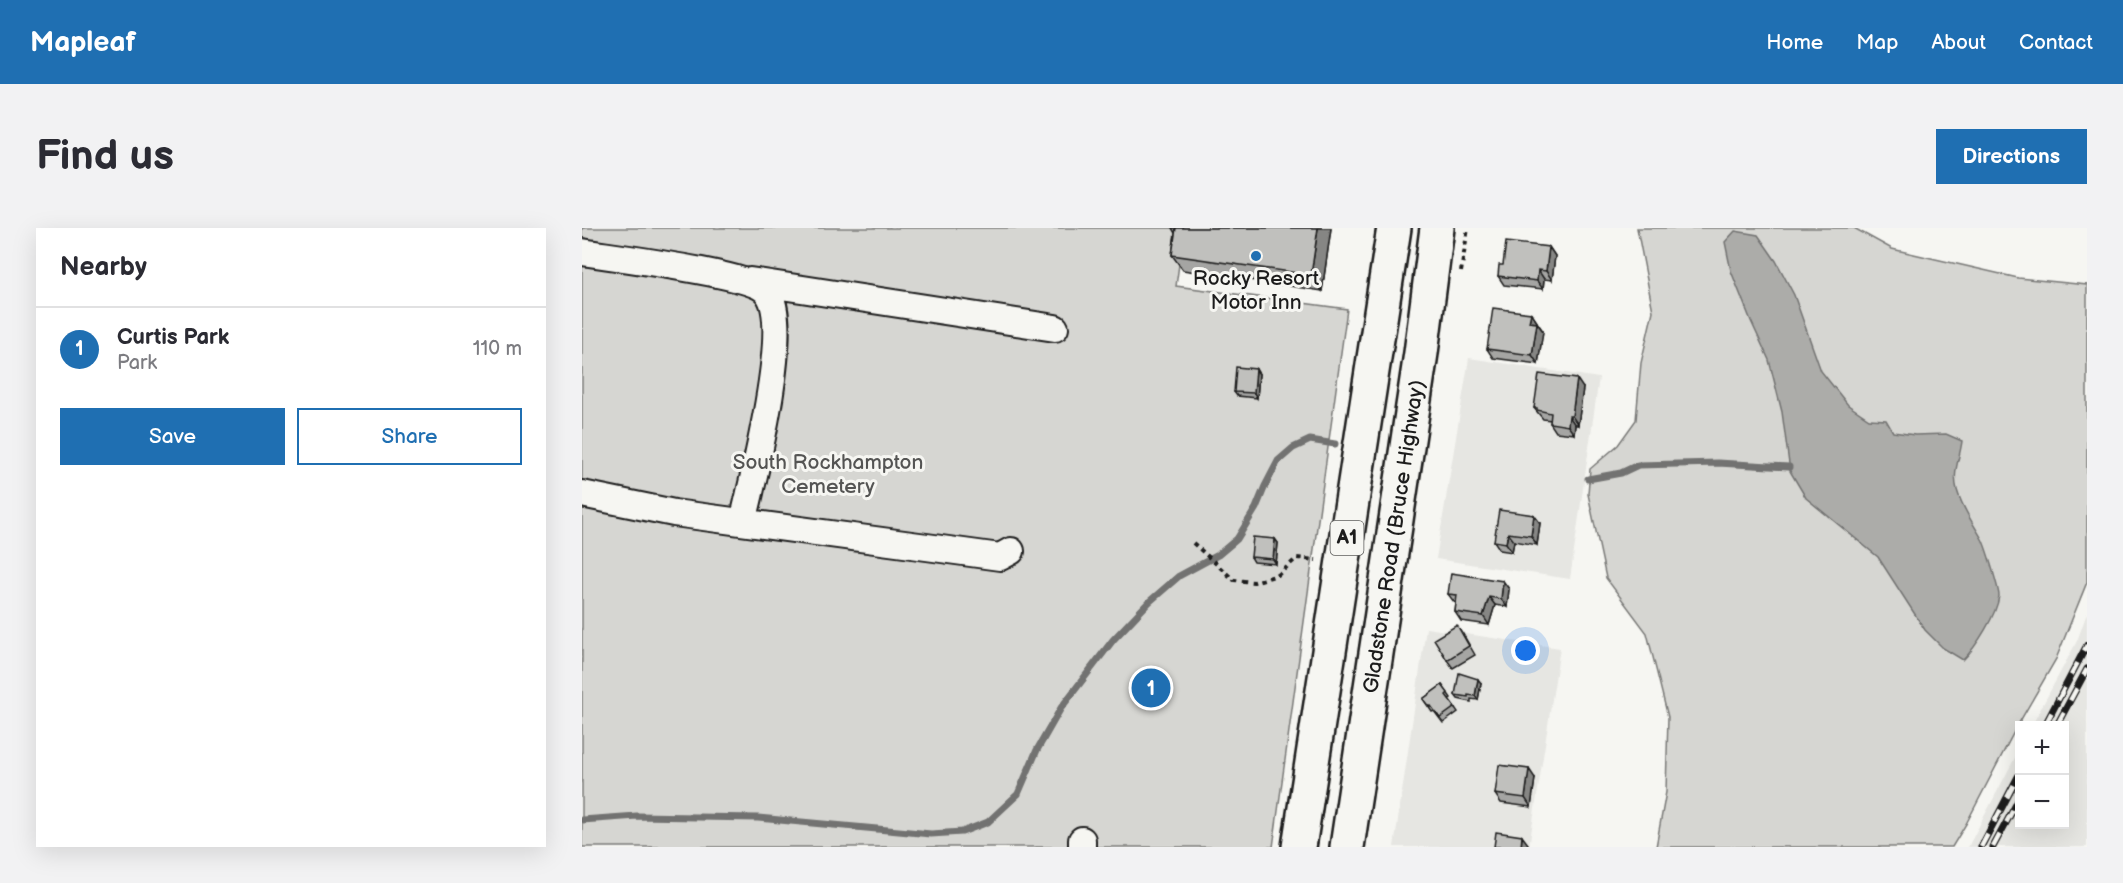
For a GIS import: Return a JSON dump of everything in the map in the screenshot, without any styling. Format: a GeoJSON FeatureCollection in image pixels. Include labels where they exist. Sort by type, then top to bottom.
{"type":"FeatureCollection","features":[{"type":"Feature","properties":{"kind":"highway","name":"A1"},"geometry":{"type":"LineString","coordinates":[[1299,847],[1394,228]]}},
{"type":"Feature","properties":{"kind":"highway","name":"Gladstone Road (Bruce Highway)"},"geometry":{"type":"LineString","coordinates":[[1347,847],[1421,353],[1437,228]]}},
{"type":"Feature","properties":{"kind":"lane"},"geometry":{"type":"LineString","coordinates":[[582,252],[744,280],[1055,328]]}},
{"type":"Feature","properties":{"kind":"lane"},"geometry":{"type":"LineString","coordinates":[[743,522],[763,438],[775,351],[776,311],[768,292],[744,280]]}},
{"type":"Feature","properties":{"kind":"lane"},"geometry":{"type":"LineString","coordinates":[[582,494],[674,513],[1000,557],[1011,551]]}},
{"type":"Feature","properties":{"kind":"path"},"geometry":{"type":"LineString","coordinates":[[1193,543],[1234,580],[1254,582],[1278,575],[1297,558],[1323,561]]}},
{"type":"Feature","properties":{"kind":"shaded area"},"geometry":{"type":"Polygon","coordinates":[[[1735,231],[1758,235],[1776,261],[1794,295],[1821,371],[1848,405],[1869,419],[1886,420],[1893,432],[1915,435],[1946,434],[1962,441],[1956,471],[1957,490],[1984,543],[1999,596],[1985,630],[1963,660],[1943,648],[1925,630],[1878,557],[1806,498],[1790,471],[1782,412],[1769,360],[1731,271],[1725,242],[1735,231]]]}},
{"type":"Feature","properties":{"kind":"shaded area"},"geometry":{"type":"Polygon","coordinates":[[[1469,358],[1599,378],[1570,579],[1436,559],[1469,358]]]}},
{"type":"Feature","properties":{"kind":"shaded area"},"geometry":{"type":"Polygon","coordinates":[[[2087,613],[2087,847],[1968,847],[2015,758],[2015,829],[2069,829],[2069,721],[2034,721],[2077,641],[2087,613]]]}},
{"type":"Feature","properties":{"kind":"shaded area"},"geometry":{"type":"Polygon","coordinates":[[[1426,628],[1560,648],[1529,847],[1394,847],[1426,628]]]}},
{"type":"Feature","properties":{"kind":"green space","name":"South Rockhampton Cemetery"},"geometry":{"type":"Polygon","coordinates":[[[582,228],[1184,228],[1176,286],[1347,309],[1273,847],[582,847],[582,228]]]}},
{"type":"Feature","properties":{"kind":"green space"},"geometry":{"type":"Polygon","coordinates":[[[1637,228],[1854,228],[1892,249],[2018,278],[2087,285],[2087,582],[2056,659],[2020,721],[2015,721],[2015,730],[1952,847],[1656,847],[1666,792],[1668,717],[1647,633],[1606,578],[1588,494],[1590,469],[1618,445],[1636,420],[1641,363],[1653,311],[1637,228]]]}},
{"type":"Feature","properties":{"kind":"building","name":"Rocky Resort Motor Inn"},"geometry":{"type":"Polygon","coordinates":[[[1176,228],[1318,228],[1311,275],[1172,255],[1176,228]]]}},
{"type":"Feature","properties":{"kind":"building"},"geometry":{"type":"Polygon","coordinates":[[[1506,242],[1549,247],[1546,271],[1538,270],[1537,281],[1498,276],[1499,265],[1503,265],[1506,242]]]}},
{"type":"Feature","properties":{"kind":"building"},"geometry":{"type":"Polygon","coordinates":[[[1493,308],[1531,313],[1529,322],[1537,323],[1532,355],[1487,349],[1493,308]]]}},
{"type":"Feature","properties":{"kind":"building"},"geometry":{"type":"Polygon","coordinates":[[[1236,367],[1256,369],[1254,393],[1234,392],[1236,367]]]}},
{"type":"Feature","properties":{"kind":"building"},"geometry":{"type":"Polygon","coordinates":[[[1539,374],[1577,379],[1572,416],[1569,416],[1568,426],[1550,423],[1551,413],[1534,408],[1539,374]]]}},
{"type":"Feature","properties":{"kind":"building"},"geometry":{"type":"Polygon","coordinates":[[[1499,510],[1534,515],[1531,536],[1508,533],[1506,543],[1494,541],[1499,510]]]}},
{"type":"Feature","properties":{"kind":"building"},"geometry":{"type":"Polygon","coordinates":[[[1253,537],[1275,539],[1273,559],[1251,557],[1253,537]]]}},
{"type":"Feature","properties":{"kind":"building"},"geometry":{"type":"Polygon","coordinates":[[[1451,573],[1503,581],[1501,599],[1489,597],[1483,616],[1455,612],[1457,595],[1448,594],[1451,573]]]}},
{"type":"Feature","properties":{"kind":"building"},"geometry":{"type":"Polygon","coordinates":[[[1457,625],[1469,646],[1447,660],[1434,639],[1457,625]]]}},
{"type":"Feature","properties":{"kind":"building"},"geometry":{"type":"Polygon","coordinates":[[[1459,673],[1478,679],[1475,696],[1455,695],[1459,673]]]}},
{"type":"Feature","properties":{"kind":"building"},"geometry":{"type":"Polygon","coordinates":[[[1442,685],[1455,707],[1440,718],[1423,699],[1442,685]]]}},
{"type":"Feature","properties":{"kind":"building"},"geometry":{"type":"Polygon","coordinates":[[[1499,765],[1529,769],[1525,798],[1495,794],[1499,765]]]}},
{"type":"Feature","properties":{"kind":"building"},"geometry":{"type":"Polygon","coordinates":[[[1496,832],[1522,836],[1521,847],[1494,847],[1496,832]]]}},
{"type":"Feature","properties":{"kind":"waterway"},"geometry":{"type":"LineString","coordinates":[[582,820],[637,816],[758,818],[931,834],[962,832],[988,822],[1018,794],[1037,750],[1061,708],[1113,640],[1149,602],[1179,576],[1218,555],[1237,539],[1256,508],[1278,461],[1293,448],[1310,440],[1335,444]]}},
{"type":"Feature","properties":{"kind":"waterway"},"geometry":{"type":"LineString","coordinates":[[1588,479],[1621,473],[1638,465],[1718,463],[1789,467]]}},
{"type":"Feature","properties":{"kind":"railway"},"geometry":{"type":"LineString","coordinates":[[2047,721],[2087,645]]}},
{"type":"Feature","properties":{"kind":"railway"},"geometry":{"type":"LineString","coordinates":[[2059,721],[2087,669]]}},
{"type":"Feature","properties":{"kind":"railway"},"geometry":{"type":"LineString","coordinates":[[1981,847],[2019,775]]}},
{"type":"Feature","properties":{"kind":"railway"},"geometry":{"type":"LineString","coordinates":[[1993,847],[2015,806]]}},
{"type":"Feature","properties":{"kind":"place","name":"Rocky Resort Motor Inn"},"geometry":{"type":"Point","coordinates":[1256,256]}},
{"type":"Feature","properties":{"kind":"place","name":"Curtis Park"},"geometry":{"type":"Point","coordinates":[1151,688]}}]}
